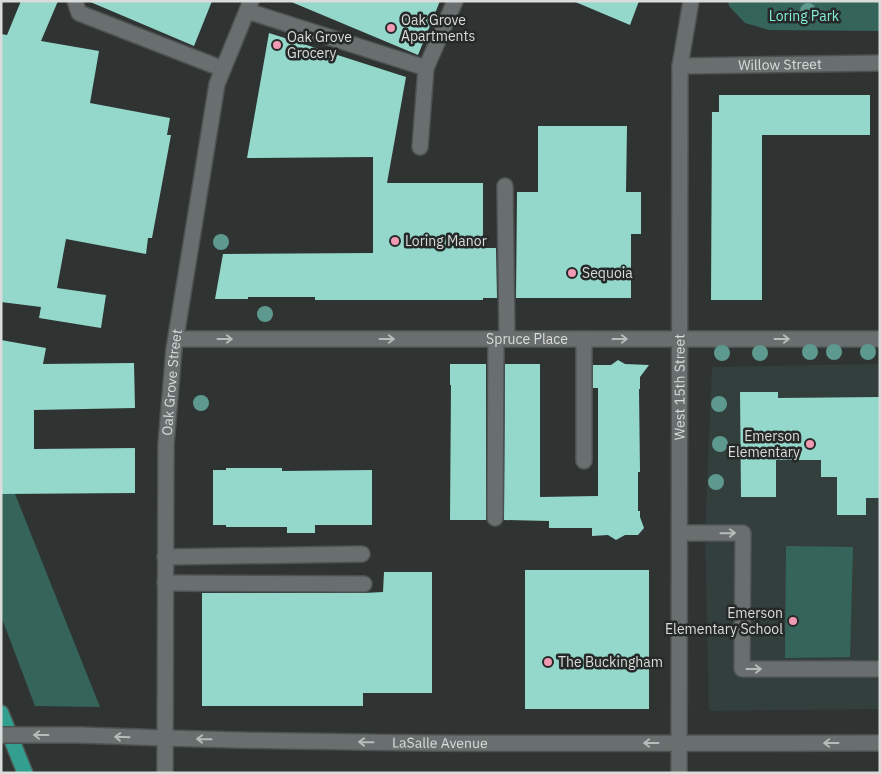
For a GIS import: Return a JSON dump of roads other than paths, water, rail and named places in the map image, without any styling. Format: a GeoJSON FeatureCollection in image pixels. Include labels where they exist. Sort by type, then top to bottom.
{"type":"FeatureCollection","features":[{"type":"Feature","properties":{"kind":"highway"},"geometry":{"type":"LineString","coordinates":[[1,713],[25,773]]}},
{"type":"Feature","properties":{"kind":"street"},"geometry":{"type":"LineString","coordinates":[[75,1],[79,13],[223,69]]}},
{"type":"Feature","properties":{"kind":"street"},"geometry":{"type":"LineString","coordinates":[[420,147],[426,68],[454,1]]}},
{"type":"Feature","properties":{"kind":"street","name":"West 15th Street"},"geometry":{"type":"LineString","coordinates":[[679,773],[680,66],[691,1]]}},
{"type":"Feature","properties":{"kind":"street"},"geometry":{"type":"LineString","coordinates":[[249,6],[426,68]]}},
{"type":"Feature","properties":{"kind":"street","name":"Oak Grove Street"},"geometry":{"type":"LineString","coordinates":[[165,773],[166,444],[176,339],[216,84],[249,6]]}},
{"type":"Feature","properties":{"kind":"street","name":"Willow Street"},"geometry":{"type":"LineString","coordinates":[[680,66],[880,63]]}},
{"type":"Feature","properties":{"kind":"street"},"geometry":{"type":"LineString","coordinates":[[495,518],[505,186]]}},
{"type":"Feature","properties":{"kind":"street","name":"Spruce Place"},"geometry":{"type":"LineString","coordinates":[[176,339],[880,339]]}},
{"type":"Feature","properties":{"kind":"street"},"geometry":{"type":"LineString","coordinates":[[584,339],[584,461]]}},
{"type":"Feature","properties":{"kind":"street"},"geometry":{"type":"LineString","coordinates":[[680,533],[743,533],[742,669],[880,669]]}},
{"type":"Feature","properties":{"kind":"street"},"geometry":{"type":"LineString","coordinates":[[165,557],[362,554]]}},
{"type":"Feature","properties":{"kind":"street"},"geometry":{"type":"LineString","coordinates":[[165,583],[364,584]]}},
{"type":"Feature","properties":{"kind":"street","name":"LaSalle Avenue"},"geometry":{"type":"LineString","coordinates":[[1,735],[478,744],[880,743]]}},
{"type":"Feature","properties":{"kind":"place","name":"Oak Grove Apartments"},"geometry":{"type":"Point","coordinates":[391,28]}},
{"type":"Feature","properties":{"kind":"place","name":"Oak Grove Grocery"},"geometry":{"type":"Point","coordinates":[277,45]}},
{"type":"Feature","properties":{"kind":"place","name":"Loring Manor"},"geometry":{"type":"Point","coordinates":[395,241]}},
{"type":"Feature","properties":{"kind":"place","name":"Sequoia"},"geometry":{"type":"Point","coordinates":[572,273]}},
{"type":"Feature","properties":{"kind":"place","name":"Emerson Elementary"},"geometry":{"type":"Point","coordinates":[810,444]}},
{"type":"Feature","properties":{"kind":"place","name":"Emerson Elementary School"},"geometry":{"type":"Point","coordinates":[793,621]}},
{"type":"Feature","properties":{"kind":"place","name":"The Buckingham"},"geometry":{"type":"Point","coordinates":[548,662]}},
{"type":"Feature","properties":{"kind":"park label","name":"Loring Park"},"geometry":{"type":"Point","coordinates":[804,16]}}]}
